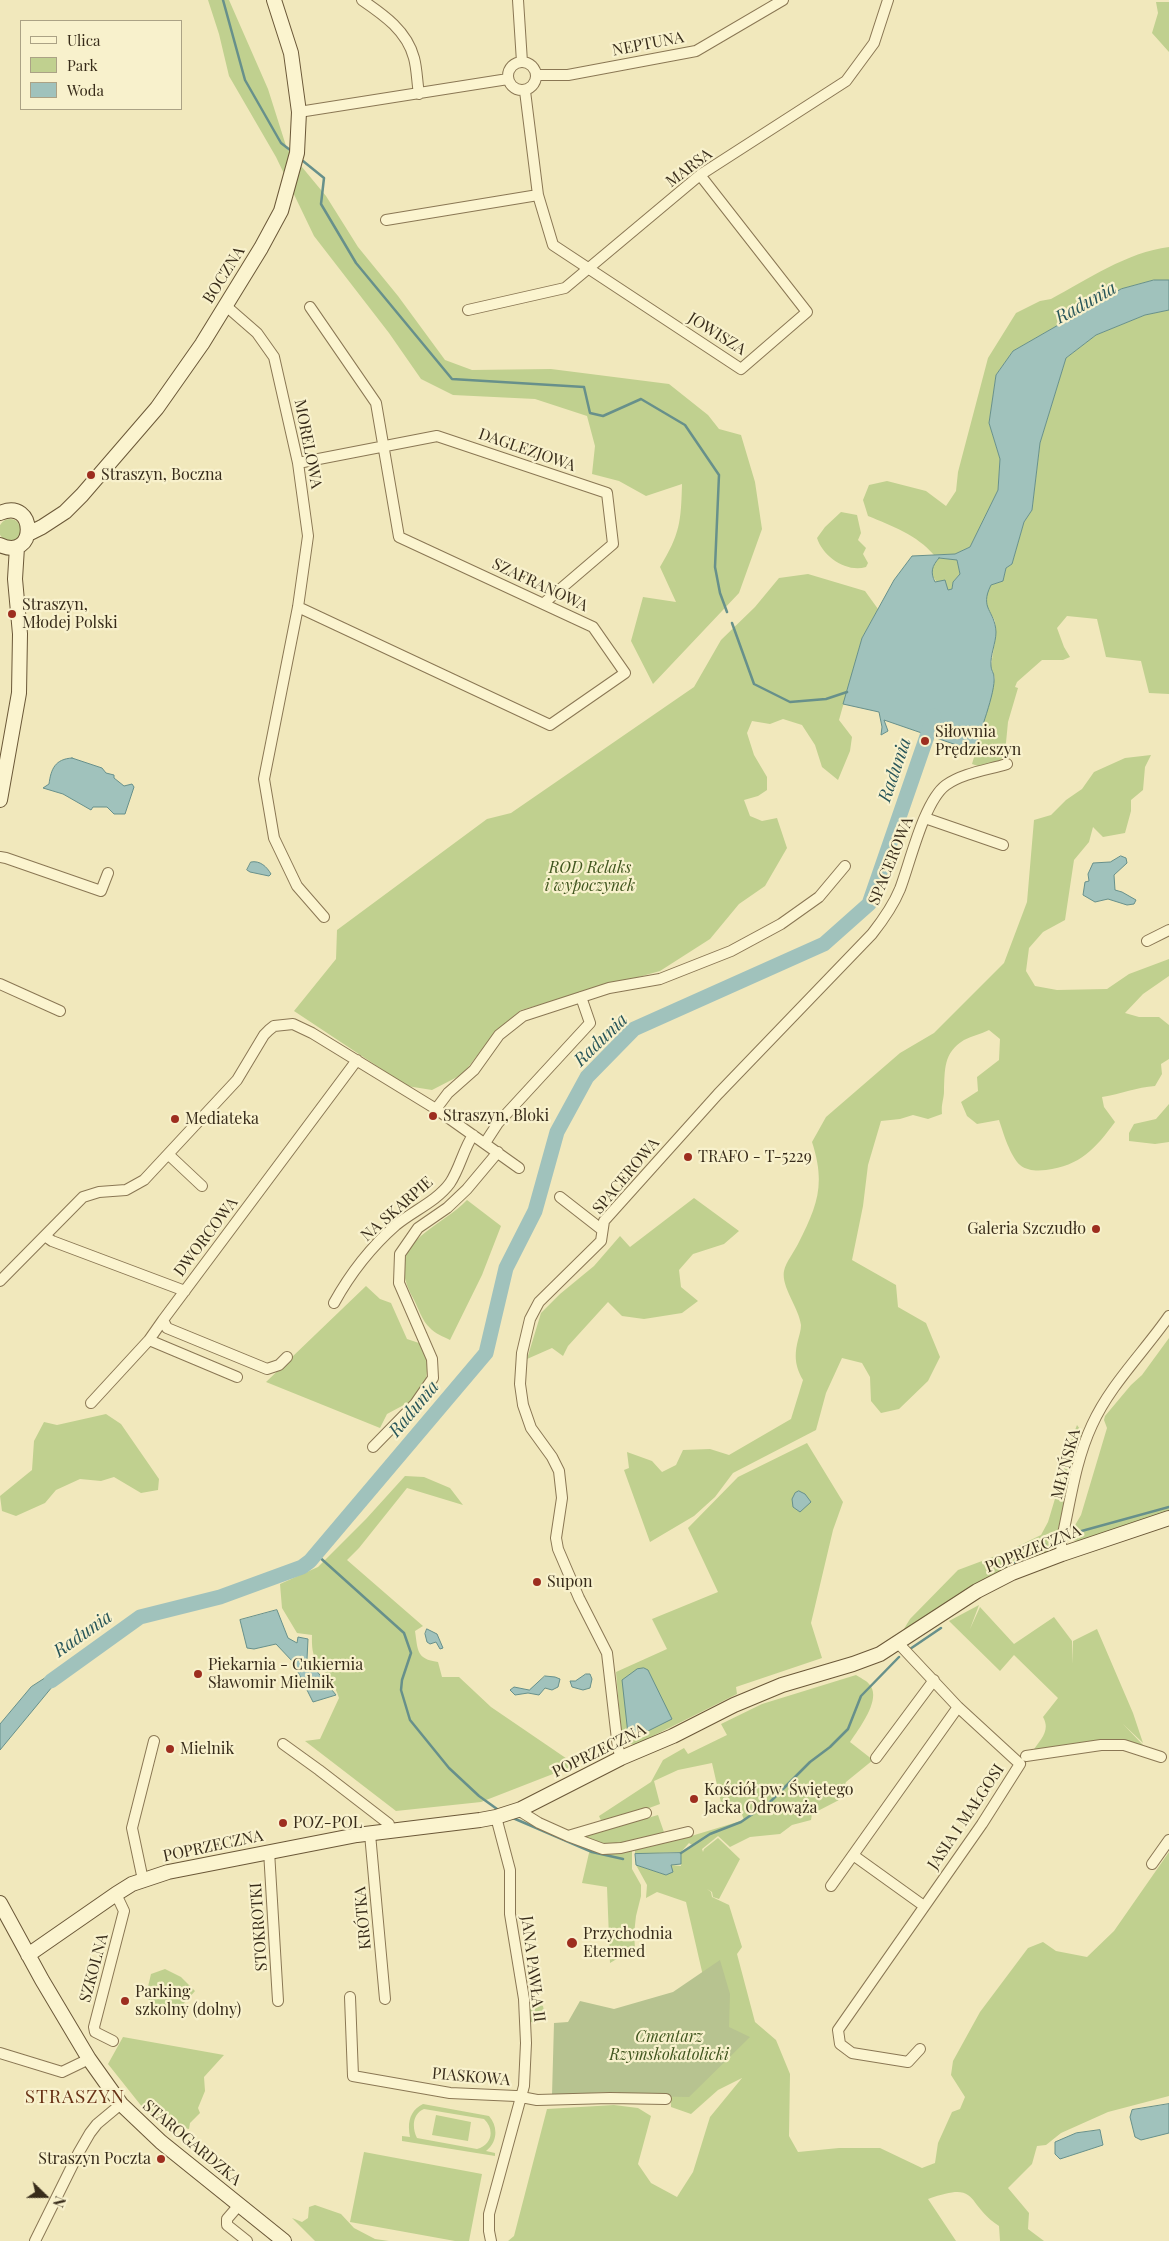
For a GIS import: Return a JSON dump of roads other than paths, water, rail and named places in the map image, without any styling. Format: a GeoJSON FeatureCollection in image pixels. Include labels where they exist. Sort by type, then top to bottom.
{"type":"FeatureCollection","features":[{"type":"Feature","properties":{"kind":"street","name":"BOCZNA"},"geometry":{"type":"LineString","coordinates":[[27,527],[53,520],[65,512],[157,408],[181,377],[226,306],[262,248],[281,212],[297,153],[299,112],[291,53],[274,0]]}},
{"type":"Feature","properties":{"kind":"street"},"geometry":{"type":"LineString","coordinates":[[362,0],[381,13],[400,30],[414,57],[419,94]]}},
{"type":"Feature","properties":{"kind":"street"},"geometry":{"type":"LineString","coordinates":[[518,0],[522,62]]}},
{"type":"Feature","properties":{"kind":"street","name":"NEPTUNA"},"geometry":{"type":"LineString","coordinates":[[537,75],[568,75],[696,50],[783,0]]}},
{"type":"Feature","properties":{"kind":"street","name":"MARSA"},"geometry":{"type":"LineString","coordinates":[[468,310],[565,288],[589,270],[700,175],[846,81],[874,43],[888,0]]}},
{"type":"Feature","properties":{"kind":"street"},"geometry":{"type":"LineString","coordinates":[[522,62],[532,65],[537,75],[536,82],[531,88],[525,90],[514,88],[508,79],[511,67],[522,62]]}},
{"type":"Feature","properties":{"kind":"street"},"geometry":{"type":"LineString","coordinates":[[299,112],[508,79]]}},
{"type":"Feature","properties":{"kind":"street","name":"JOWISZA"},"geometry":{"type":"LineString","coordinates":[[525,90],[538,195],[553,245],[741,369],[807,312],[700,175]]}},
{"type":"Feature","properties":{"kind":"street"},"geometry":{"type":"LineString","coordinates":[[386,220],[538,195]]}},
{"type":"Feature","properties":{"kind":"street","name":"MORELOWA"},"geometry":{"type":"LineString","coordinates":[[226,306],[257,333],[274,357],[298,462],[308,536],[298,607],[264,779],[274,838],[297,886],[324,916]]}},
{"type":"Feature","properties":{"kind":"street","name":"SZAFRANOWA"},"geometry":{"type":"LineString","coordinates":[[298,607],[550,725],[625,673],[592,627],[399,537],[376,403],[310,307]]}},
{"type":"Feature","properties":{"kind":"street","name":"DAGLEZJOWA"},"geometry":{"type":"LineString","coordinates":[[298,462],[437,436],[607,493],[613,544],[544,603]]}},
{"type":"Feature","properties":{"kind":"street"},"geometry":{"type":"LineString","coordinates":[[0,800],[20,684],[20,634],[15,579],[7,546],[25,540],[27,527],[18,512],[2,510]]}},
{"type":"Feature","properties":{"kind":"street","name":"SPACEROWA"},"geometry":{"type":"LineString","coordinates":[[621,1758],[618,1748],[608,1653],[579,1598],[558,1549],[556,1538],[562,1498],[559,1471],[552,1457],[532,1428],[523,1405],[520,1384],[522,1354],[530,1319],[539,1302],[601,1241],[604,1221],[718,1094],[872,934],[887,914],[899,890],[933,799],[944,786],[959,778],[1007,764]]}},
{"type":"Feature","properties":{"kind":"street"},"geometry":{"type":"LineString","coordinates":[[925,818],[1003,845]]}},
{"type":"Feature","properties":{"kind":"street"},"geometry":{"type":"LineString","coordinates":[[0,857],[101,891],[108,873]]}},
{"type":"Feature","properties":{"kind":"street"},"geometry":{"type":"LineString","coordinates":[[436,1108],[448,1093],[474,1070],[499,1034],[533,1011],[609,988],[660,979],[731,951],[781,924],[819,896],[845,866]]}},
{"type":"Feature","properties":{"kind":"street"},"geometry":{"type":"LineString","coordinates":[[1147,941],[1169,930]]}},
{"type":"Feature","properties":{"kind":"street"},"geometry":{"type":"LineString","coordinates":[[0,984],[60,1011]]}},
{"type":"Feature","properties":{"kind":"street"},"geometry":{"type":"LineString","coordinates":[[485,1143],[498,1123],[590,1023],[581,997]]}},
{"type":"Feature","properties":{"kind":"street"},"geometry":{"type":"LineString","coordinates":[[0,1280],[83,1197],[99,1192],[126,1190],[144,1180],[237,1080],[264,1035],[274,1026],[293,1024],[301,1027],[436,1108],[519,1168]]}},
{"type":"Feature","properties":{"kind":"street","name":"DWORCOWA"},"geometry":{"type":"LineString","coordinates":[[91,1403],[149,1340],[357,1060]]}},
{"type":"Feature","properties":{"kind":"street","name":"NA SKARPIE"},"geometry":{"type":"LineString","coordinates":[[334,1303],[349,1278],[376,1245],[397,1225],[440,1193],[450,1183],[465,1148],[473,1135]]}},
{"type":"Feature","properties":{"kind":"street"},"geometry":{"type":"LineString","coordinates":[[373,1447],[415,1404],[433,1378],[432,1359],[399,1283],[400,1254],[418,1228],[447,1208],[467,1189],[498,1152]]}},
{"type":"Feature","properties":{"kind":"street"},"geometry":{"type":"LineString","coordinates":[[169,1155],[202,1186]]}},
{"type":"Feature","properties":{"kind":"street"},"geometry":{"type":"LineString","coordinates":[[560,1197],[602,1229]]}},
{"type":"Feature","properties":{"kind":"street"},"geometry":{"type":"LineString","coordinates":[[45,1236],[52,1241],[185,1291]]}},
{"type":"Feature","properties":{"kind":"street","name":"MŁYŃSKA"},"geometry":{"type":"LineString","coordinates":[[1062,1554],[1061,1542],[1085,1442],[1093,1423],[1108,1397],[1169,1316]]}},
{"type":"Feature","properties":{"kind":"street"},"geometry":{"type":"LineString","coordinates":[[163,1320],[167,1328],[266,1370],[280,1365],[287,1357]]}},
{"type":"Feature","properties":{"kind":"street"},"geometry":{"type":"LineString","coordinates":[[149,1340],[237,1378]]}},
{"type":"Feature","properties":{"kind":"street","name":"POPRZECZNA"},"geometry":{"type":"LineString","coordinates":[[28,1955],[116,1894],[143,1880],[168,1872],[269,1851],[370,1834],[496,1817],[521,1809],[621,1758],[782,1685],[880,1654],[899,1644],[992,1583],[1062,1554],[1169,1518]]}},
{"type":"Feature","properties":{"kind":"street","name":"JASIA I MAŁGOSI"},"geometry":{"type":"LineString","coordinates":[[899,1644],[958,1707],[1020,1764],[982,1824],[838,2030],[840,2044],[852,2053],[908,2062],[920,2049]]}},
{"type":"Feature","properties":{"kind":"street"},"geometry":{"type":"LineString","coordinates":[[876,1758],[934,1680]]}},
{"type":"Feature","properties":{"kind":"street"},"geometry":{"type":"LineString","coordinates":[[831,1886],[958,1707]]}},
{"type":"Feature","properties":{"kind":"street"},"geometry":{"type":"LineString","coordinates":[[143,1880],[132,1828],[154,1741]]}},
{"type":"Feature","properties":{"kind":"street"},"geometry":{"type":"LineString","coordinates":[[283,1744],[320,1770],[389,1824],[389,1832]]}},
{"type":"Feature","properties":{"kind":"street"},"geometry":{"type":"LineString","coordinates":[[1026,1756],[1109,1745],[1124,1745],[1161,1757]]}},
{"type":"Feature","properties":{"kind":"street"},"geometry":{"type":"LineString","coordinates":[[521,1809],[523,1813],[539,1823],[603,1849],[621,1848],[688,1832]]}},
{"type":"Feature","properties":{"kind":"street"},"geometry":{"type":"LineString","coordinates":[[568,1836],[646,1813]]}},
{"type":"Feature","properties":{"kind":"street","name":"JANA PAWŁA II"},"geometry":{"type":"LineString","coordinates":[[491,2241],[488,2214],[524,2086],[526,2042],[524,1999],[510,1914],[510,1870],[496,1817]]}},
{"type":"Feature","properties":{"kind":"street","name":"KRÓTKA"},"geometry":{"type":"LineString","coordinates":[[370,1834],[385,1999]]}},
{"type":"Feature","properties":{"kind":"street"},"geometry":{"type":"LineString","coordinates":[[1152,1864],[1169,1840]]}},
{"type":"Feature","properties":{"kind":"street","name":"STOKROTKI"},"geometry":{"type":"LineString","coordinates":[[269,1851],[278,2000]]}},
{"type":"Feature","properties":{"kind":"street"},"geometry":{"type":"LineString","coordinates":[[853,1855],[924,1906]]}},
{"type":"Feature","properties":{"kind":"street","name":"SZKOLNA"},"geometry":{"type":"LineString","coordinates":[[113,2041],[95,2032],[94,2027],[124,1910],[116,1894]]}},
{"type":"Feature","properties":{"kind":"street","name":"STAROGARDZKA"},"geometry":{"type":"LineString","coordinates":[[0,1903],[28,1955],[89,2058],[121,2104],[149,2132],[284,2241]]}},
{"type":"Feature","properties":{"kind":"street","name":"PIASKOWA"},"geometry":{"type":"LineString","coordinates":[[350,1997],[353,2076],[450,2092],[537,2100],[610,2098],[666,2100]]}},
{"type":"Feature","properties":{"kind":"street"},"geometry":{"type":"LineString","coordinates":[[0,2053],[62,2072],[89,2058]]}},
{"type":"Feature","properties":{"kind":"street"},"geometry":{"type":"LineString","coordinates":[[35,2241],[78,2152],[97,2124],[121,2104]]}},
{"type":"Feature","properties":{"kind":"street"},"geometry":{"type":"LineString","coordinates":[[239,2205],[227,2219],[227,2225],[247,2241]]}},
{"type":"Feature","properties":{"kind":"water"},"geometry":{"type":"Polygon","coordinates":[[[1154,280],[1169,280],[1169,310],[1145,315],[1096,335],[1066,358],[1040,443],[1032,510],[1024,522],[1012,564],[1006,568],[1003,581],[991,585],[988,593],[987,605],[996,632],[991,662],[994,684],[974,751],[884,720],[888,731],[881,735],[882,727],[879,712],[843,704],[862,638],[894,580],[912,556],[955,554],[970,547],[998,490],[1000,459],[989,423],[996,375],[1013,351],[1121,289],[1154,280]],[[939,558],[932,569],[935,582],[945,580],[948,590],[952,589],[953,582],[960,574],[957,560],[939,558]]]}},
{"type":"Feature","properties":{"kind":"water"},"geometry":{"type":"Polygon","coordinates":[[[72,758],[102,768],[106,773],[114,775],[114,778],[124,786],[132,784],[134,787],[125,814],[114,814],[107,807],[93,807],[91,810],[63,794],[43,788],[49,784],[55,766],[62,760],[72,758]]]}},
{"type":"Feature","properties":{"kind":"water"},"geometry":{"type":"Polygon","coordinates":[[[1121,856],[1126,858],[1127,863],[1114,875],[1115,890],[1136,900],[1134,904],[1127,905],[1108,899],[1095,902],[1083,895],[1085,882],[1089,881],[1088,874],[1093,863],[1110,862],[1121,856]]]}},
{"type":"Feature","properties":{"kind":"water"},"geometry":{"type":"Polygon","coordinates":[[[251,862],[263,865],[271,874],[269,876],[250,872],[247,870],[251,862]]]}},
{"type":"Feature","properties":{"kind":"water"},"geometry":{"type":"Polygon","coordinates":[[[799,1491],[805,1494],[811,1502],[800,1512],[793,1507],[792,1499],[795,1493],[799,1491]]]}},
{"type":"Feature","properties":{"kind":"water"},"geometry":{"type":"Polygon","coordinates":[[[277,1610],[288,1638],[297,1643],[298,1637],[308,1639],[307,1659],[336,1695],[313,1702],[293,1662],[276,1644],[254,1649],[247,1648],[240,1620],[277,1610]]]}},
{"type":"Feature","properties":{"kind":"water"},"geometry":{"type":"Polygon","coordinates":[[[427,1629],[437,1634],[443,1648],[440,1649],[436,1642],[430,1644],[427,1642],[425,1634],[427,1629]]]}},
{"type":"Feature","properties":{"kind":"water"},"geometry":{"type":"Polygon","coordinates":[[[76,1658],[0,1750],[0,1724],[31,1687],[76,1658]]]}},
{"type":"Feature","properties":{"kind":"water"},"geometry":{"type":"Polygon","coordinates":[[[644,1668],[648,1670],[672,1719],[636,1737],[628,1734],[622,1680],[637,1669],[644,1668]]]}},
{"type":"Feature","properties":{"kind":"water"},"geometry":{"type":"Polygon","coordinates":[[[586,1674],[590,1674],[592,1679],[590,1688],[583,1690],[572,1687],[570,1681],[575,1681],[586,1674]]]}},
{"type":"Feature","properties":{"kind":"water"},"geometry":{"type":"Polygon","coordinates":[[[545,1676],[560,1679],[558,1687],[552,1690],[545,1688],[539,1695],[528,1693],[515,1695],[510,1690],[514,1687],[529,1690],[545,1676]]]}},
{"type":"Feature","properties":{"kind":"water"},"geometry":{"type":"Polygon","coordinates":[[[681,1853],[681,1864],[671,1865],[673,1872],[666,1875],[636,1865],[635,1854],[681,1853]]]}},
{"type":"Feature","properties":{"kind":"water"},"geometry":{"type":"Polygon","coordinates":[[[1169,2104],[1169,2133],[1141,2140],[1135,2137],[1130,2117],[1132,2110],[1169,2104]]]}},
{"type":"Feature","properties":{"kind":"water"},"geometry":{"type":"Polygon","coordinates":[[[1100,2130],[1103,2145],[1060,2159],[1055,2154],[1055,2142],[1076,2133],[1100,2130]]]}},
{"type":"Feature","properties":{"kind":"waterway"},"geometry":{"type":"LineString","coordinates":[[223,0],[245,80],[281,143],[290,150]]}},
{"type":"Feature","properties":{"kind":"waterway"},"geometry":{"type":"LineString","coordinates":[[303,161],[324,178],[321,204],[356,263],[452,379],[584,387],[590,413],[603,416],[641,399],[685,425],[719,475],[715,567],[720,593],[727,612]]}},
{"type":"Feature","properties":{"kind":"waterway"},"geometry":{"type":"LineString","coordinates":[[732,623],[754,684],[790,702],[826,699],[847,692]]}},
{"type":"Feature","properties":{"kind":"waterway","name":"Radunia"},"geometry":{"type":"LineString","coordinates":[[51,1681],[140,1617],[220,1597],[302,1567],[310,1561],[486,1353],[506,1268],[535,1211],[557,1132],[587,1077],[634,1029],[824,944],[869,904],[934,716]]}},
{"type":"Feature","properties":{"kind":"waterway"},"geometry":{"type":"LineString","coordinates":[[1078,1532],[1169,1507]]}},
{"type":"Feature","properties":{"kind":"waterway"},"geometry":{"type":"LineString","coordinates":[[1004,1570],[1045,1544]]}},
{"type":"Feature","properties":{"kind":"waterway"},"geometry":{"type":"LineString","coordinates":[[316,1554],[404,1633],[411,1653],[402,1680],[401,1690],[410,1720],[449,1768],[479,1796],[497,1809]]}},
{"type":"Feature","properties":{"kind":"waterway"},"geometry":{"type":"LineString","coordinates":[[910,1649],[941,1628]]}},
{"type":"Feature","properties":{"kind":"waterway"},"geometry":{"type":"LineString","coordinates":[[681,1853],[710,1834],[741,1822],[770,1802],[810,1762],[830,1747],[848,1729],[861,1696],[899,1657]]}},
{"type":"Feature","properties":{"kind":"waterway"},"geometry":{"type":"LineString","coordinates":[[513,1818],[592,1852],[623,1859]]}},
{"type":"Feature","properties":{"kind":"place","name":"Straszyn, Boczna"},"geometry":{"type":"Point","coordinates":[91,475]}},
{"type":"Feature","properties":{"kind":"place","name":"Straszyn, Młodej Polski"},"geometry":{"type":"Point","coordinates":[12,614]}},
{"type":"Feature","properties":{"kind":"place","name":"Siłownia Prędzieszyn"},"geometry":{"type":"Point","coordinates":[925,741]}},
{"type":"Feature","properties":{"kind":"place","name":"Straszyn, Bloki"},"geometry":{"type":"Point","coordinates":[433,1116]}},
{"type":"Feature","properties":{"kind":"place","name":"Mediateka"},"geometry":{"type":"Point","coordinates":[175,1119]}},
{"type":"Feature","properties":{"kind":"place","name":"TRAFO - T-5229"},"geometry":{"type":"Point","coordinates":[688,1157]}},
{"type":"Feature","properties":{"kind":"place","name":"Galeria Szczudło"},"geometry":{"type":"Point","coordinates":[1096,1229]}},
{"type":"Feature","properties":{"kind":"place","name":"Supon"},"geometry":{"type":"Point","coordinates":[537,1582]}},
{"type":"Feature","properties":{"kind":"place","name":"Piekarnia - Cukiernia Sławomir Mielnik"},"geometry":{"type":"Point","coordinates":[198,1674]}},
{"type":"Feature","properties":{"kind":"place","name":"Mielnik"},"geometry":{"type":"Point","coordinates":[170,1749]}},
{"type":"Feature","properties":{"kind":"place","name":"Kościół pw. Świętego Jacka Odrowąża"},"geometry":{"type":"Point","coordinates":[694,1799]}},
{"type":"Feature","properties":{"kind":"place","name":"POZ-POL"},"geometry":{"type":"Point","coordinates":[283,1823]}},
{"type":"Feature","properties":{"kind":"place","name":"Przychodnia Etermed"},"geometry":{"type":"Point","coordinates":[572,1943]}},
{"type":"Feature","properties":{"kind":"place","name":"Parking szkolny (dolny)"},"geometry":{"type":"Point","coordinates":[125,2001]}},
{"type":"Feature","properties":{"kind":"place","name":"Straszyn Poczta"},"geometry":{"type":"Point","coordinates":[161,2159]}},
{"type":"Feature","properties":{"kind":"district","name":"STRASZYN"},"geometry":{"type":"Point","coordinates":[75,2097]}},
{"type":"Feature","properties":{"kind":"park label","name":"ROD Relaks i wypoczynek"},"geometry":{"type":"Point","coordinates":[590,877]}},
{"type":"Feature","properties":{"kind":"park label","name":"Cmentarz Rzymskokatolicki"},"geometry":{"type":"Point","coordinates":[669,2046]}}]}
